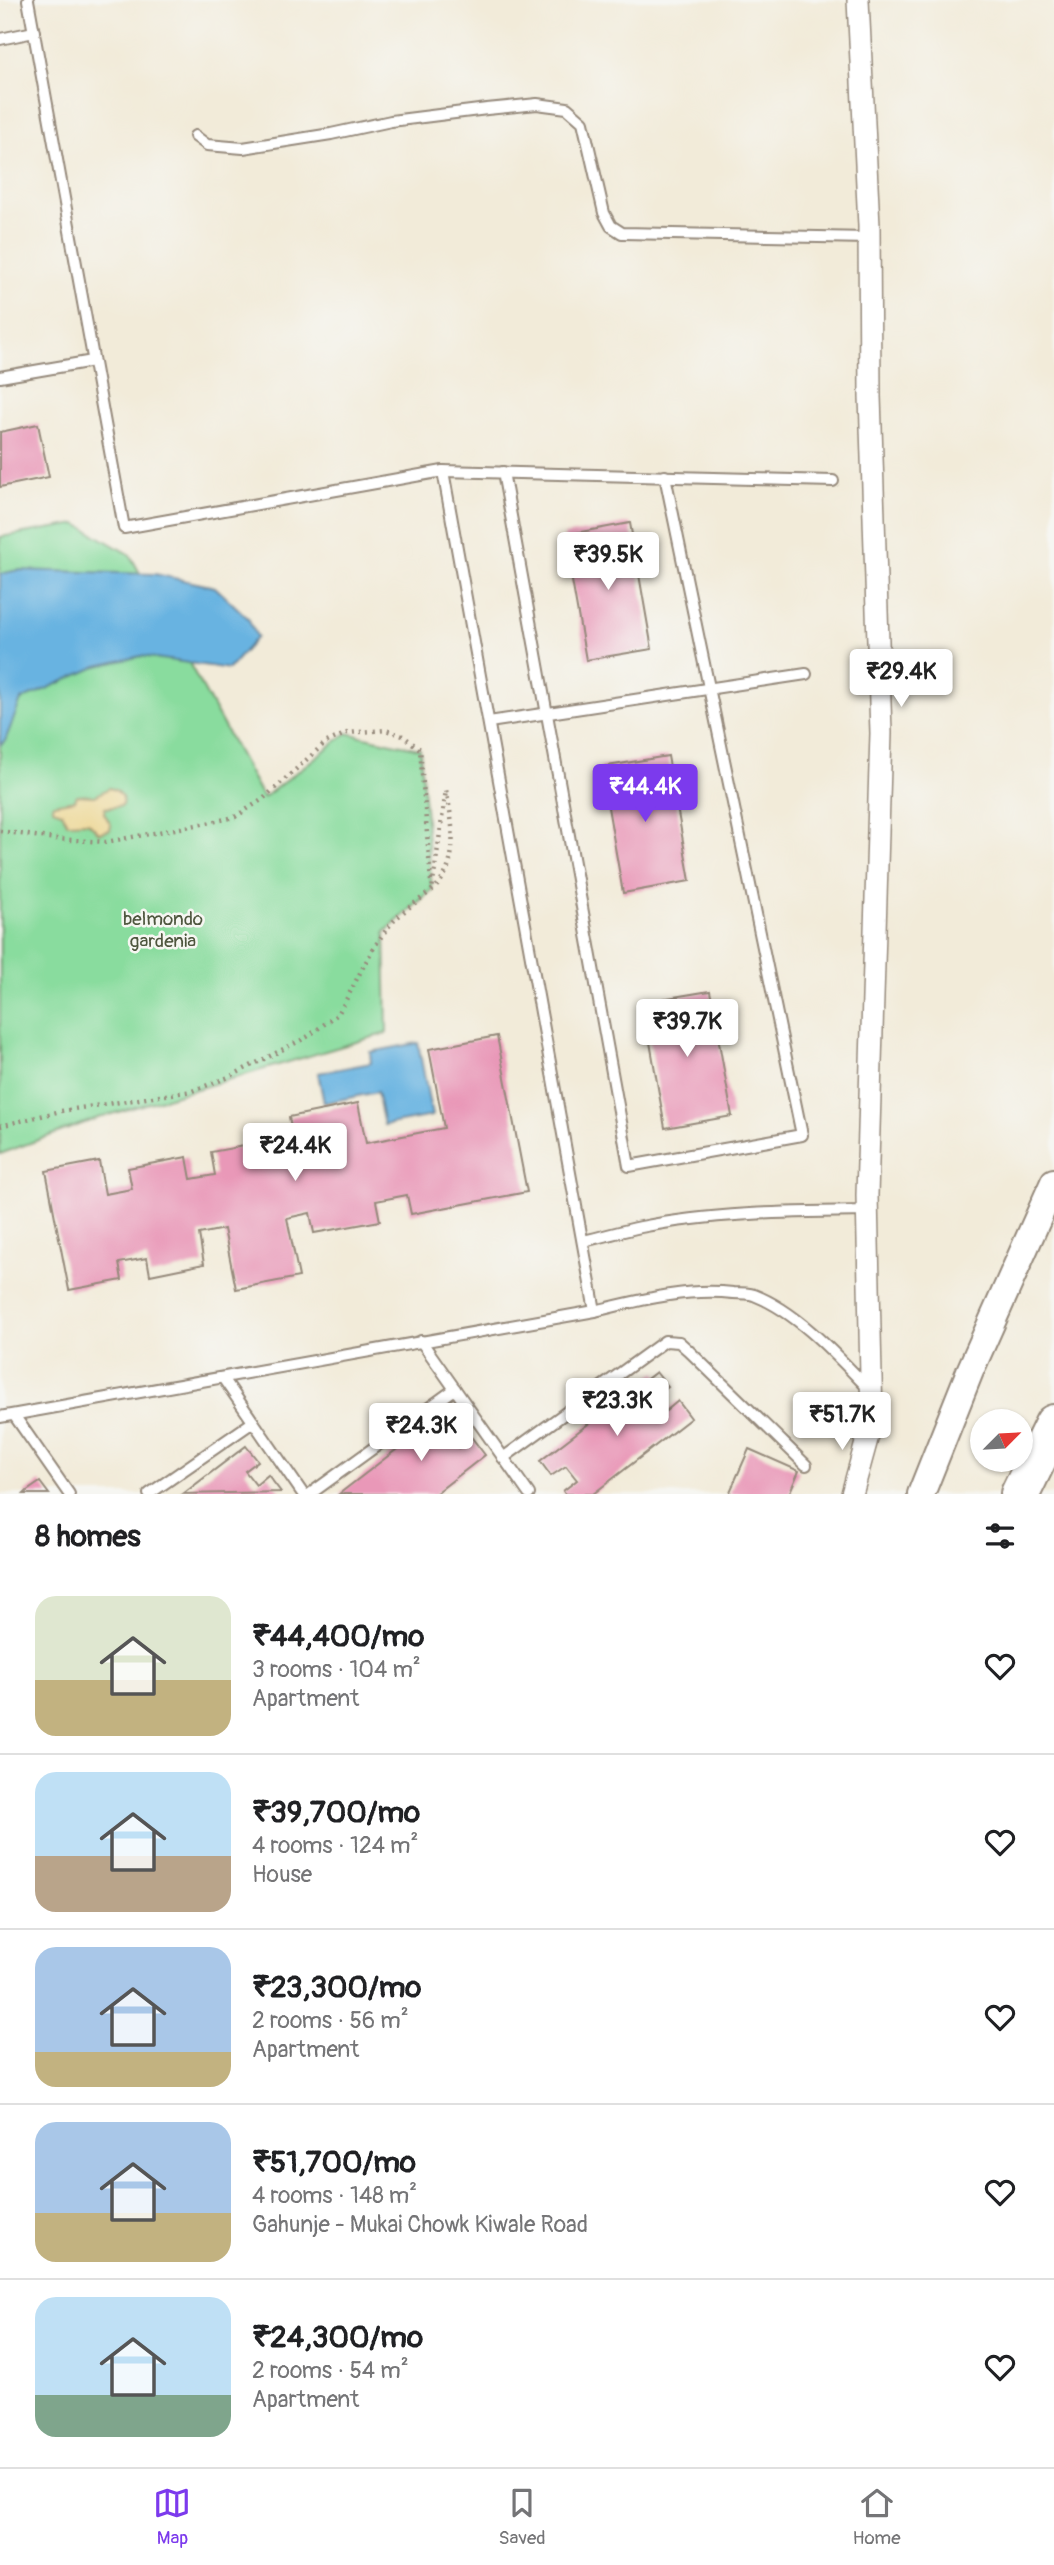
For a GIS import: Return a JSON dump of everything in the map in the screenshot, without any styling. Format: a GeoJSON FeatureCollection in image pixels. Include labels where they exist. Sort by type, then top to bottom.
{"type":"FeatureCollection","features":[{"type":"Feature","properties":{"kind":"highway"},"geometry":{"type":"LineString","coordinates":[[1020,1494],[1054,1424]]}},
{"type":"Feature","properties":{"kind":"street"},"geometry":{"type":"LineString","coordinates":[[852,1494],[872,1421],[867,1211],[881,733],[870,396],[869,238],[858,0]]}},
{"type":"Feature","properties":{"kind":"street"},"geometry":{"type":"LineString","coordinates":[[921,1494],[970,1371],[1054,1182]]}},
{"type":"Feature","properties":{"kind":"lane"},"geometry":{"type":"LineString","coordinates":[[28,0],[124,528],[443,471],[833,481]]}},
{"type":"Feature","properties":{"kind":"lane"},"geometry":{"type":"LineString","coordinates":[[0,39],[34,32]]}},
{"type":"Feature","properties":{"kind":"lane"},"geometry":{"type":"LineString","coordinates":[[195,136],[208,145],[243,148],[391,121],[486,109],[537,104],[567,108],[583,122],[604,213],[611,226],[622,233],[869,238]]}},
{"type":"Feature","properties":{"kind":"lane"},"geometry":{"type":"LineString","coordinates":[[0,377],[93,361]]}},
{"type":"Feature","properties":{"kind":"lane"},"geometry":{"type":"LineString","coordinates":[[443,471],[595,1311]]}},
{"type":"Feature","properties":{"kind":"lane"},"geometry":{"type":"LineString","coordinates":[[503,472],[629,1166],[802,1135],[665,476]]}},
{"type":"Feature","properties":{"kind":"lane"},"geometry":{"type":"LineString","coordinates":[[489,722],[806,674]]}},
{"type":"Feature","properties":{"kind":"lane"},"geometry":{"type":"LineString","coordinates":[[583,1241],[641,1227],[703,1219],[775,1213],[867,1211]]}},
{"type":"Feature","properties":{"kind":"lane"},"geometry":{"type":"LineString","coordinates":[[0,1417],[595,1311],[654,1296],[705,1290],[753,1295],[788,1315],[821,1340],[872,1392]]}},
{"type":"Feature","properties":{"kind":"lane"},"geometry":{"type":"LineString","coordinates":[[421,1341],[529,1494]]}},
{"type":"Feature","properties":{"kind":"lane"},"geometry":{"type":"LineString","coordinates":[[503,1458],[665,1341],[679,1342],[806,1465]]}},
{"type":"Feature","properties":{"kind":"lane"},"geometry":{"type":"LineString","coordinates":[[223,1378],[303,1494]]}},
{"type":"Feature","properties":{"kind":"lane"},"geometry":{"type":"LineString","coordinates":[[310,1494],[455,1389]]}},
{"type":"Feature","properties":{"kind":"lane"},"geometry":{"type":"LineString","coordinates":[[14,1415],[69,1494]]}},
{"type":"Feature","properties":{"kind":"lane"},"geometry":{"type":"LineString","coordinates":[[149,1494],[253,1422]]}},
{"type":"Feature","properties":{"kind":"path"},"geometry":{"type":"LineString","coordinates":[[0,831],[56,839],[106,842],[234,817],[263,799],[324,743],[347,733],[386,730],[404,736],[419,749],[432,890]]}},
{"type":"Feature","properties":{"kind":"path"},"geometry":{"type":"LineString","coordinates":[[0,1126],[61,1111],[192,1091],[229,1077],[307,1037],[338,1014],[384,932],[398,915],[432,890],[442,881],[449,865],[452,843],[452,820],[446,790],[432,890]]}},
{"type":"Feature","properties":{"kind":"green space","name":"belmondo gardenia"},"geometry":{"type":"Polygon","coordinates":[[[77,524],[130,555],[263,798],[347,733],[420,749],[432,890],[385,932],[387,1033],[98,1118],[0,1154],[0,537],[77,524]]]}},
{"type":"Feature","properties":{"kind":"sand"},"geometry":{"type":"Polygon","coordinates":[[[109,788],[116,790],[122,799],[122,806],[105,808],[110,830],[99,833],[88,822],[67,823],[62,812],[53,809],[53,804],[75,800],[77,795],[95,796],[109,788]]]}},
{"type":"Feature","properties":{"kind":"water"},"geometry":{"type":"Polygon","coordinates":[[[18,570],[155,574],[215,587],[248,618],[257,637],[229,669],[141,656],[98,666],[21,700],[5,741],[0,745],[0,574],[18,570]]]}},
{"type":"Feature","properties":{"kind":"water"},"geometry":{"type":"Polygon","coordinates":[[[418,1043],[432,1116],[384,1125],[377,1092],[324,1103],[318,1073],[371,1063],[370,1052],[418,1043]]]}},
{"type":"Feature","properties":{"kind":"building"},"geometry":{"type":"Polygon","coordinates":[[[38,424],[49,477],[0,487],[0,432],[38,424]]]}},
{"type":"Feature","properties":{"kind":"building"},"geometry":{"type":"Polygon","coordinates":[[[630,523],[652,649],[586,660],[564,535],[630,523]]]}},
{"type":"Feature","properties":{"kind":"building"},"geometry":{"type":"Polygon","coordinates":[[[668,756],[690,881],[623,893],[601,767],[668,756]]]}},
{"type":"Feature","properties":{"kind":"building"},"geometry":{"type":"Polygon","coordinates":[[[710,991],[732,1116],[665,1128],[643,1002],[710,991]]]}},
{"type":"Feature","properties":{"kind":"building"},"geometry":{"type":"Polygon","coordinates":[[[497,1036],[527,1192],[411,1214],[407,1195],[376,1201],[380,1221],[314,1233],[310,1213],[287,1218],[299,1277],[236,1289],[224,1229],[199,1234],[204,1264],[150,1275],[147,1258],[119,1263],[122,1280],[69,1290],[46,1171],[99,1161],[105,1194],[132,1189],[128,1168],[187,1157],[191,1179],[215,1175],[211,1152],[271,1141],[274,1158],[296,1154],[289,1117],[358,1103],[366,1143],[444,1128],[429,1049],[497,1036]]]}},
{"type":"Feature","properties":{"kind":"building"},"geometry":{"type":"Polygon","coordinates":[[[656,1372],[668,1387],[655,1397],[666,1411],[678,1401],[691,1418],[593,1494],[565,1494],[563,1491],[577,1480],[566,1466],[551,1476],[540,1461],[656,1372]]]}},
{"type":"Feature","properties":{"kind":"building"},"geometry":{"type":"Polygon","coordinates":[[[449,1409],[461,1424],[448,1434],[459,1448],[472,1438],[485,1455],[435,1494],[339,1494],[449,1409]]]}},
{"type":"Feature","properties":{"kind":"building"},"geometry":{"type":"Polygon","coordinates":[[[246,1446],[258,1461],[245,1471],[256,1485],[268,1475],[281,1492],[183,1494],[246,1446]]]}},
{"type":"Feature","properties":{"kind":"building"},"geometry":{"type":"Polygon","coordinates":[[[749,1449],[799,1471],[789,1494],[729,1494],[749,1449]]]}},
{"type":"Feature","properties":{"kind":"building"},"geometry":{"type":"Polygon","coordinates":[[[40,1482],[49,1494],[24,1494],[27,1491],[40,1482]]]}}]}
